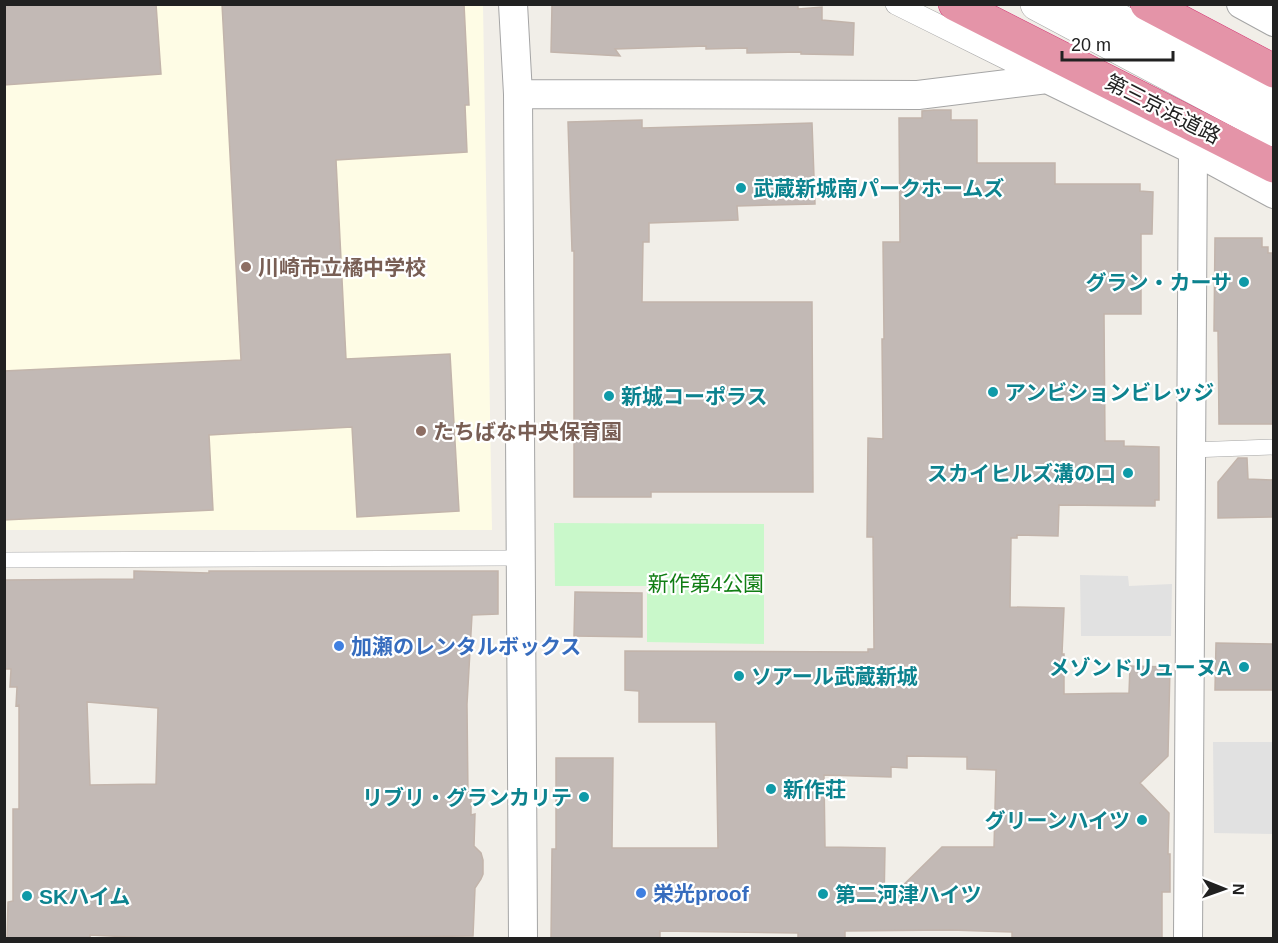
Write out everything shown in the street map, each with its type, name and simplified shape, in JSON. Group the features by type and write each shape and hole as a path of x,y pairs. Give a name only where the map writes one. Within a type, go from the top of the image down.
{"highway":[{"name":"第三京浜道路","path":"955,4 1274,166"},
{"path":"1147,4 1274,71"}],"street":[{"path":"513,4 518,93 524,939"},
{"path":"896,4 1193,150 1274,194"},
{"path":"1036,4 1274,130"},
{"path":"1089,4 1274,105"},
{"path":"1240,4 1274,22"},
{"path":"518,93 918,95 1047,79"},
{"path":"1188,939 1193,150"}],"lane":[{"path":"1191,450 1274,447"},
{"path":"4,561 522,558"}],"shaded area":[{"name":"川崎市立橘中学校","path":"5,5 483,5 492,530 5,530"},
{"path":"1080,575 1128,576 1129,586 1172,584 1171,636 1081,636"},
{"path":"1213,742 1273,742 1273,834 1214,833"}],"green space":[{"name":"新作第4公園","path":"554,523 764,524 764,644 647,642 647,586 555,586"}],"building":[{"path":"4,4 156,4 161,74 4,85"},
{"path":"222,4 464,4 469,105 465,105 467,152 336,160 346,359 450,354 459,511 357,517 352,427 209,435 213,510 4,520 4,371 241,360"},
{"path":"552,4 798,4 798,9 822,7 822,20 854,23 853,55 801,54 801,52 747,53 747,48 706,49 706,46 615,49 620,56 551,52"},
{"path":"951,110 951,120 977,120 977,163 1055,163 1055,184 1140,184 1140,191 1153,192 1152,234 1141,234 1141,314 1104,314 1105,441 1124,441 1124,446 1159,447 1159,500 1155,500 1155,506 1059,505 1058,536 1017,535 1017,538 1011,538 1010,607 1064,608 1062,654 1064,654 1064,694 1129,693 1130,666 1170,667 1168,756 1140,783 1169,813 1170,892 1162,892 1162,939 1012,939 1012,932 951,930 845,931 845,939 798,939 798,933 660,931 660,939 551,939 552,849 556,849 556,758 613,758 612,848 718,848 716,722 639,722 639,691 625,690 625,651 868,652 868,649 874,649 873,537 867,537 868,438 883,439 883,242 900,242 899,118 922,118 922,111","holes":["907,756 967,757 967,769 996,770 994,847 942,847 884,904 885,848 825,847 824,775 891,777 891,767 907,768"]},
{"path":"642,120 642,128 812,123 815,204 737,206 738,220 649,223 649,242 643,242 642,302 812,302 813,492 651,492 651,497 574,497 574,251 572,251 568,122"},
{"path":"1215,238 1262,238 1262,247 1268,247 1268,253 1274,253 1272,384 1274,384 1274,424 1219,424 1218,331 1214,331"},
{"path":"1238,458 1247,458 1248,479 1274,480 1274,517 1218,518 1218,482"},
{"path":"134,571 209,573 209,571 498,571 498,614 472,615 467,704 468,797 471,797 471,815 475,814 474,846 481,853 483,860 483,874 475,888 473,936 169,939 90,935 90,939 7,939 8,902 13,901 13,809 19,809 19,705 16,706 17,687 10,687 11,669 4,669 4,580 134,579","holes":["87,702 158,708 156,784 90,785"]},
{"path":"575,592 642,593 642,637 574,636"},
{"name":"メゾンドリューヌA","path":"1216,643 1274,644 1274,690 1215,690"}],"place":[{"name":"武蔵新城南パークホームズ","path":"741,188"},
{"name":"川崎市立橘中学校","path":"246,267"},
{"name":"グラン・カーサ","path":"1244,282"},
{"name":"アンビションビレッジ","path":"993,392"},
{"name":"新城コーポラス","path":"609,396"},
{"name":"たちばな中央保育園","path":"421,431"},
{"name":"スカイヒルズ溝の口","path":"1128,473"},
{"name":"加瀬のレンタルボックス","path":"339,646"},
{"name":"メゾンドリューヌA","path":"1244,667"},
{"name":"ソアール武蔵新城","path":"739,676"},
{"name":"新作荘","path":"771,789"},
{"name":"リブリ・グランカリテ","path":"584,797"},
{"name":"グリーンハイツ","path":"1142,820"},
{"name":"栄光proof","path":"641,893"},
{"name":"第二河津ハイツ","path":"823,894"},
{"name":"SKハイム","path":"27,896"}]}
